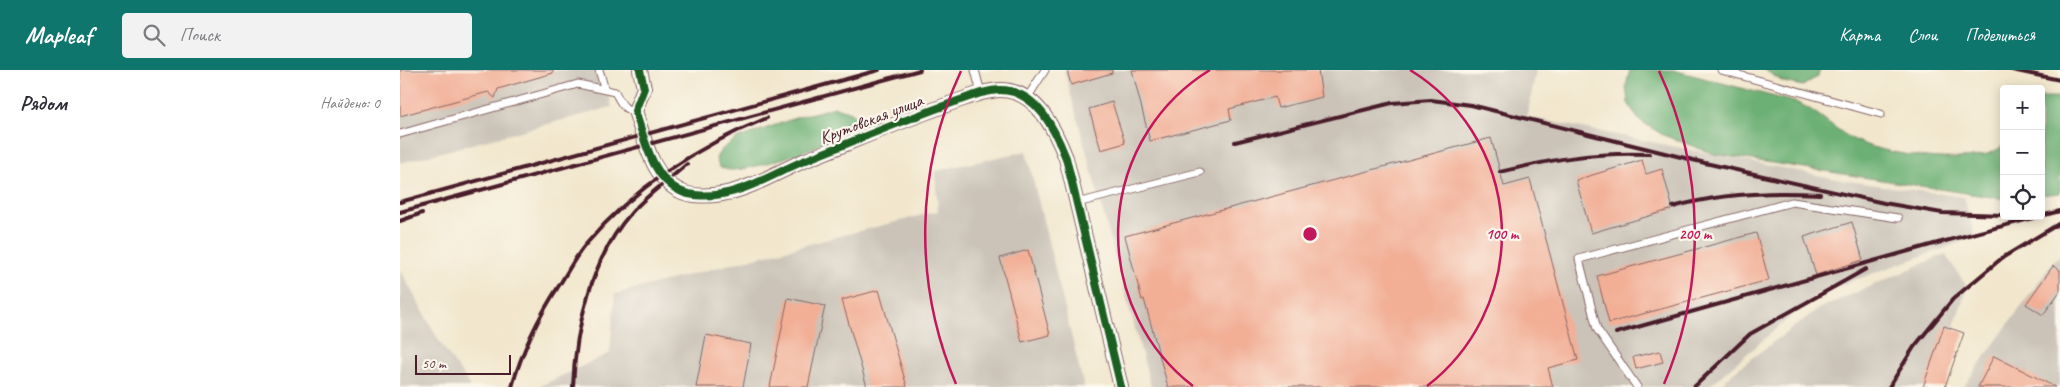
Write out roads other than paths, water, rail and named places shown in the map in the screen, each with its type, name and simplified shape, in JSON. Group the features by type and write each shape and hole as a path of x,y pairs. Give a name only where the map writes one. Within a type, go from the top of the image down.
{"street":[{"path":"635,111 644,88 640,70"},
{"name":"Крутовская улица","path":"635,111 654,164 666,182 682,192 699,195 722,194 740,188 981,93 1000,90 1027,98 1046,117 1057,135 1066,158 1121,387"}],"lane":[{"path":"599,70 605,90"},
{"path":"975,70 981,93"},
{"path":"1027,98 1045,70"},
{"path":"1721,70 1881,114"},
{"path":"400,134 578,84 615,92 624,107 630,111 635,111"},
{"path":"1077,203 1200,172"},
{"path":"1637,387 1597,328 1579,259 1792,202 1898,218"}],"railway":[{"path":"400,202 879,70"},
{"path":"400,212 920,70"},
{"path":"2012,70 2060,80"},
{"path":"1235,142 1392,103 1431,100 1471,105 1705,163 1884,203 1942,213 2000,215"},
{"path":"512,387 526,347 545,308 579,252 606,222 647,186 693,155 717,141 767,118"},
{"path":"1500,172 1574,157 1610,154 1649,154"},
{"path":"573,387 577,341 582,318 596,271 606,250 618,230 638,205 687,164"},
{"path":"1673,207 1691,202 1746,194 1820,194"},
{"path":"1616,333 1934,244 2060,211"},
{"path":"400,221 422,213"},
{"path":"1889,387 1914,347 1953,299 2002,258 2060,223"},
{"path":"1694,387 1750,334 1866,269"}]}
